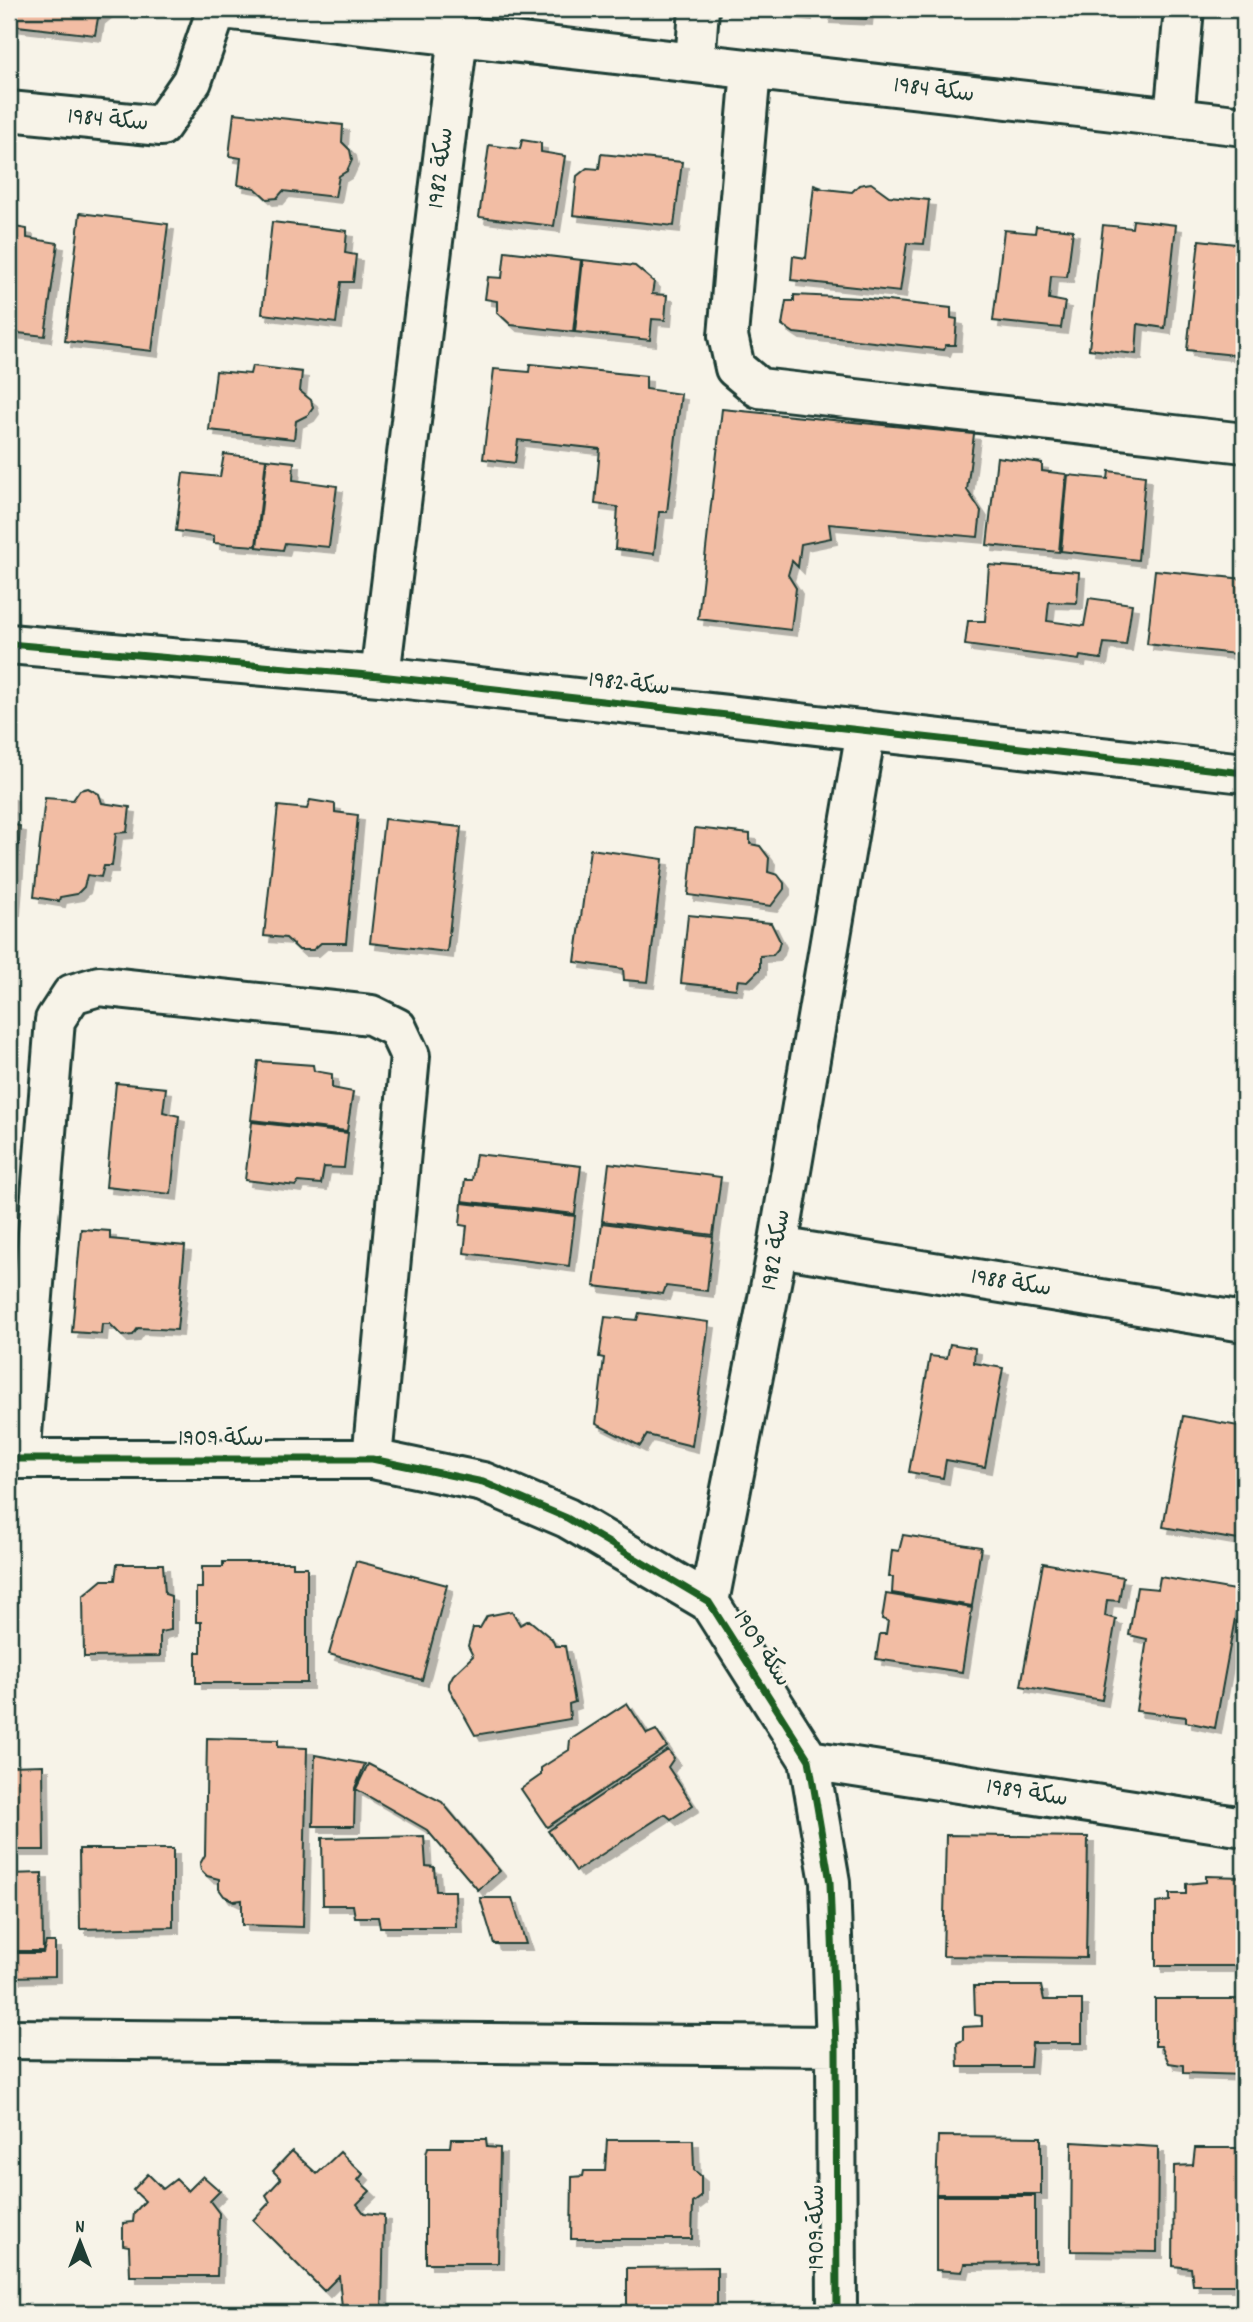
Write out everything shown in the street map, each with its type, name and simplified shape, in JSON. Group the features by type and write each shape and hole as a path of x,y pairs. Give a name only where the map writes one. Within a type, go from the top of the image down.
{"street":[{"name":"سكة 1984","path":"9,111 161,126 192,80 216,9"},
{"name":"سكة 1984","path":"223,9 1244,127"},
{"path":"695,63 699,9"},
{"path":"1174,118 1184,9"},
{"name":"سكة 1982","path":"380,676 458,36"},
{"path":"751,70 728,337 735,368 759,388 1244,443"},
{"name":"سكة 1982","path":"9,644 380,676 1244,773"},
{"name":"سكة 1982","path":"709,1602 778,1247 866,730"},
{"path":"15,1459 55,1020 72,995 99,986 371,1015 397,1028 410,1056 372,1459"},
{"name":"سكة 1988","path":"778,1247 1244,1322"},
{"name":"سكة 1909","path":"15,1459 372,1459 483,1482 567,1518 709,1602 809,1760 830,1882 836,2046 837,2313"},
{"name":"سكة 1989","path":"809,1760 1244,1828"},
{"path":"9,2039 836,2046"}],"building":[{"path":"9,9 109,9 98,18 95,35 9,25"},
{"path":"806,9 806,14 771,11"},
{"path":"825,9 867,9 866,19 824,17"},
{"path":"234,113 343,125 342,142 350,150 352,160 347,171 339,176 335,197 283,191 277,198 267,199 255,188 238,185 241,158 229,156"},
{"path":"522,140 541,143 541,152 565,156 554,226 479,217 489,145 520,149"},
{"path":"601,154 682,162 674,226 573,215 577,176 587,168 599,169"},
{"path":"871,183 889,196 929,200 924,244 907,243 900,292 791,280 793,256 806,258 814,185 820,187 816,188 852,192 859,185"},
{"path":"80,213 168,224 152,351 65,341"},
{"path":"1133,220 1176,225 1165,328 1138,324 1136,354 1089,349 1103,225 1132,228"},
{"path":"272,222 347,231 345,253 356,255 353,282 341,282 336,323 262,314"},
{"path":"9,226 27,229 27,238 58,243 45,336 9,332"},
{"path":"1036,226 1073,230 1067,277 1051,276 1049,299 1065,302 1061,328 993,321 1004,230 1035,233"},
{"path":"1199,240 1244,245 1244,356 1187,350"},
{"path":"505,251 581,260 573,332 511,325 497,312 497,301 485,299 488,277 502,278"},
{"path":"583,260 635,266 654,282 652,294 667,295 665,320 652,319 650,340 575,332"},
{"path":"794,295 860,298 951,308 951,318 957,319 955,345 946,345 944,350 794,333 782,325 786,301 794,301"},
{"path":"530,364 646,376 646,389 681,394 667,512 659,512 654,554 615,549 618,507 595,504 600,449 518,440 515,463 483,459 494,369 529,372"},
{"path":"252,366 302,372 300,391 311,400 313,408 308,415 296,421 294,439 209,430 216,371 250,374"},
{"path":"722,409 974,434 967,490 981,511 978,537 829,524 831,538 801,544 798,567 792,561 788,575 796,588 791,630 698,619"},
{"path":"224,454 266,459 256,546 214,543 214,536 176,531 183,473 220,477"},
{"path":"997,457 1042,463 1042,471 1066,474 1059,552 987,545"},
{"path":"267,459 294,462 293,480 337,486 329,547 285,543 283,550 257,547"},
{"path":"1109,471 1145,476 1138,560 1061,551 1068,475 1108,479"},
{"path":"989,565 1079,572 1077,603 1049,602 1047,621 1084,626 1089,598 1132,604 1126,645 1104,643 1101,659 1080,656 1079,660 965,645 968,621 985,621"},
{"path":"1155,570 1244,579 1244,655 1147,644"},
{"path":"88,788 99,794 102,803 130,807 127,832 116,833 112,866 104,866 101,877 87,875 84,887 77,894 60,897 59,901 34,897 45,798 73,800 80,790"},
{"path":"310,800 335,804 335,812 358,815 346,943 321,943 313,950 299,950 286,938 264,936 278,806 307,809"},
{"path":"384,819 461,827 447,952 370,943"},
{"path":"9,824 20,826 14,909 9,909"},
{"path":"695,828 750,834 750,844 760,846 769,858 768,872 778,875 784,883 784,889 771,906 688,895"},
{"path":"590,849 663,859 648,982 624,980 623,969 575,962"},
{"path":"688,915 771,923 780,941 778,949 773,955 760,956 760,969 748,981 738,980 736,989 681,983"},
{"path":"258,1061 313,1065 314,1071 332,1074 332,1088 353,1092 347,1131 251,1120"},
{"path":"116,1083 166,1088 163,1112 179,1116 171,1194 106,1187"},
{"path":"252,1122 348,1133 344,1168 324,1167 321,1184 298,1182 296,1186 245,1180"},
{"path":"476,1154 581,1166 575,1214 462,1201 465,1180 472,1180"},
{"path":"609,1163 721,1177 713,1235 602,1221"},
{"path":"462,1203 575,1216 569,1266 464,1253 467,1226 460,1225"},
{"path":"602,1223 713,1237 707,1291 666,1286 663,1294 594,1286"},
{"path":"81,1229 110,1231 110,1239 185,1246 177,1330 138,1328 133,1335 122,1336 110,1324 102,1324 101,1334 72,1332"},
{"path":"639,1313 709,1322 692,1446 647,1435 640,1446 596,1424 604,1358 599,1357 605,1317 637,1320"},
{"path":"950,1344 975,1348 974,1363 1003,1368 985,1467 946,1460 943,1478 909,1472 930,1356 947,1358"},
{"path":"1183,1416 1244,1427 1244,1541 1163,1527"},
{"path":"903,1535 981,1547 972,1606 892,1593 893,1577 889,1577 892,1550 899,1551"},
{"path":"356,1561 447,1585 422,1680 329,1654"},
{"path":"223,1562 293,1562 293,1567 307,1567 307,1683 196,1683 196,1652 201,1652 201,1622 196,1622 196,1588 202,1588 202,1567 223,1567"},
{"path":"1043,1563 1123,1577 1119,1601 1107,1600 1105,1616 1116,1619 1102,1700 1021,1686"},
{"path":"117,1564 163,1564 165,1594 171,1596 171,1630 160,1632 160,1656 84,1657 83,1596 102,1580 115,1580"},
{"path":"1160,1577 1240,1591 1215,1728 1186,1722 1186,1717 1136,1711 1147,1639 1129,1635 1137,1587 1158,1589"},
{"path":"886,1594 972,1608 962,1672 876,1659 880,1634 886,1634 888,1621 882,1619"},
{"path":"512,1611 520,1625 529,1620 552,1639 555,1646 565,1646 575,1702 569,1704 570,1719 475,1735 449,1688 449,1683 453,1675 473,1656 468,1646 473,1628 480,1628 487,1616"},
{"path":"627,1703 647,1734 656,1730 667,1747 547,1827 521,1789 541,1775 541,1768 569,1750 570,1740"},
{"path":"207,1738 278,1740 278,1747 307,1748 303,1927 242,1925 242,1900 234,1901 224,1896 219,1889 219,1879 207,1876 201,1870 200,1864 205,1855"},
{"path":"668,1750 674,1758 668,1767 693,1805 671,1819 665,1814 576,1871 548,1831"},
{"path":"315,1755 365,1764 355,1788 354,1826 313,1826"},
{"path":"368,1764 442,1802 500,1871 478,1890 427,1830 356,1789"},
{"path":"43,1765 44,1850 14,1850 14,1847 9,1847 9,1766"},
{"path":"946,1835 1088,1837 1086,1958 943,1956"},
{"path":"424,1836 426,1866 434,1867 436,1891 455,1891 456,1927 380,1927 378,1917 355,1917 353,1905 323,1905 322,1838"},
{"path":"79,1849 173,1849 173,1927 80,1929"},
{"path":"42,1873 43,1951 9,1951 9,1874"},
{"path":"1206,1876 1244,1877 1240,1966 1156,1966 1156,1903 1170,1901 1170,1894 1186,1894 1186,1884 1206,1882"},
{"path":"480,1898 512,1898 526,1944 494,1944"},
{"path":"46,1942 55,1942 55,1976 9,1977 9,1953 43,1953"},
{"path":"974,1986 1041,1986 1044,2000 1082,2000 1082,2043 1032,2043 1030,2067 958,2067 957,2043 963,2040 963,2027 982,2026 982,2016 975,2015"},
{"path":"1155,1999 1244,1999 1244,2075 1183,2073 1183,2065 1169,2063 1161,2046 1155,2046"},
{"path":"938,2136 1041,2137 1041,2194 936,2194"},
{"path":"451,2139 486,2139 487,2147 500,2148 498,2263 426,2263 426,2154 428,2147 450,2147"},
{"path":"607,2140 693,2140 694,2170 701,2176 701,2197 693,2203 692,2239 571,2239 572,2177 583,2176 584,2171 605,2171"},
{"path":"1072,2142 1158,2147 1157,2252 1071,2251"},
{"path":"1195,2148 1244,2148 1244,2285 1193,2285 1191,2268 1173,2266 1174,2166 1193,2165"},
{"path":"292,2151 317,2174 340,2152 363,2174 358,2180 370,2191 357,2204 364,2213 384,2215 382,2308 342,2308 339,2276 324,2291 253,2220 270,2202 266,2195 281,2179 273,2171"},
{"path":"148,2174 163,2189 176,2179 188,2191 203,2176 220,2191 210,2201 219,2213 217,2276 130,2276 129,2246 123,2245 123,2223 133,2222 134,2213 145,2201 133,2190"},
{"path":"936,2196 1035,2196 1035,2263 964,2264 962,2272 936,2270"},
{"path":"717,2267 717,2313 627,2313 627,2268"}],"cycle path":[{"path":"9,644 380,676 1244,773"},
{"path":"9,1459 372,1459 483,1482 567,1518 709,1602 809,1760 830,1882 836,2046 837,2313"}]}
